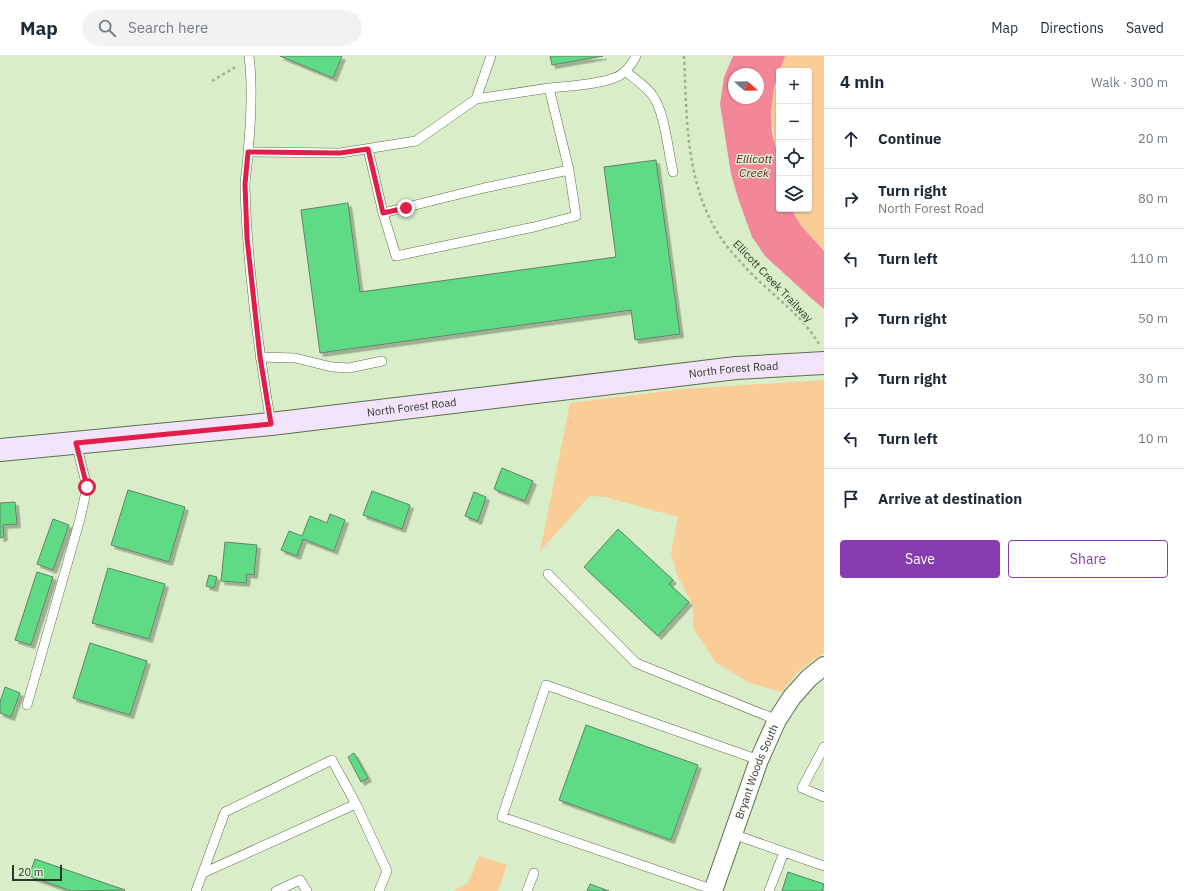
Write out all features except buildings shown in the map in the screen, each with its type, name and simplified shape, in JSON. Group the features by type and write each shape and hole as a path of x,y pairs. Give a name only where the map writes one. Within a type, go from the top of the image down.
{"street":[{"name":"North Forest Road","path":"0,450 271,424 736,368 822,355"},
{"name":"Bryant Woods South","path":"714,890 759,760 777,720 783,708 792,697 809,678 824,666"}],"lane":[{"path":"476,99 491,56"},
{"path":"248,152 340,153 416,141 476,99 585,84 615,78 625,72 633,63 636,56"},
{"path":"249,57 248,152 245,184 247,238 260,357 271,424"},
{"path":"625,72 645,87 654,97 661,114 673,172"},
{"path":"368,149 383,213 396,256 534,227 576,216 569,170 549,88"},
{"path":"383,213 484,188 569,170"},
{"path":"260,357 295,358 332,367 344,368 382,361"},
{"path":"28,705 80,519 87,487 76,443"},
{"path":"548,574 636,663 777,720"},
{"path":"714,890 502,817 546,685 759,760"},
{"path":"824,748 802,788 824,796"},
{"path":"196,891 225,812 332,760 356,804 387,871 379,891"},
{"path":"203,873 356,804"},
{"path":"733,834 824,866"},
{"path":"770,891 784,852"},
{"path":"527,891 534,873"},
{"path":"276,891 300,880 307,891"}],"path":[{"name":"Ellicott Creek Trailway","path":"684,56 688,135 695,180 706,212 719,235 732,252 759,281 800,319 814,336 822,355"},
{"path":"212,81 249,57"}],"shaded area":[{"path":"785,56 824,56 824,251 802,227 793,212 812,212 812,68 781,68"},
{"path":"776,84 776,146 772,116 773,95"},
{"path":"824,380 824,653 798,672 782,692 750,683 716,663 693,628 693,606 677,575 671,553 678,517 605,497 590,496 540,551 570,403 683,389"},
{"path":"479,856 507,865 498,891 453,891 467,884"}],"water":[{"name":"Ellicott Creek","path":"733,56 785,56 781,68 776,68 776,81 771,113 772,133 776,148 776,212 793,212 802,227 824,251 824,309 765,256 752,237 731,174 720,104 724,77"}],"route":[{"path":"87,487 76,443 271,424 260,357 247,238 245,184 248,152 340,153 368,149 383,213 406,208"}]}
